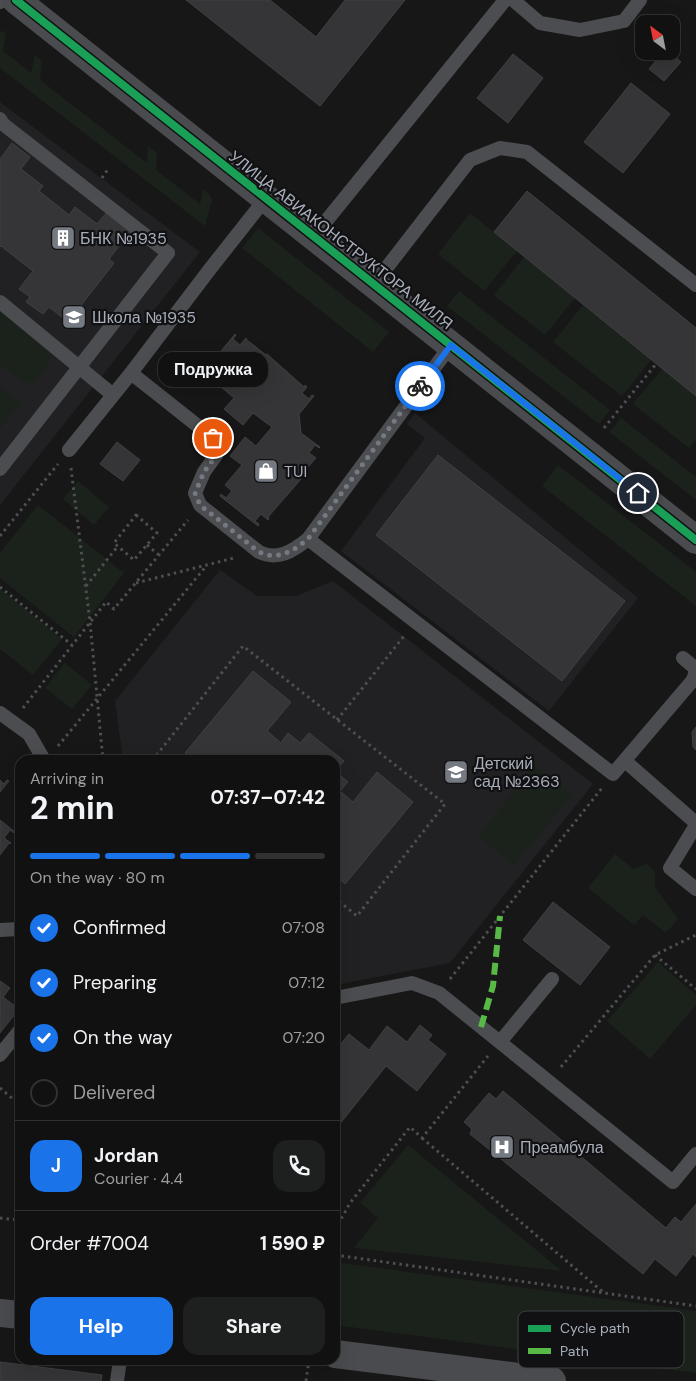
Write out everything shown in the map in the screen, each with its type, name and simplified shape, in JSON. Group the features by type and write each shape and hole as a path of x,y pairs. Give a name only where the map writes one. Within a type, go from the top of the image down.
{"street":[{"name":"УЛИЦА АВИАКОНСТРУКТОРА МИЛЯ","path":"16,0 696,540"},
{"path":"0,1313 15,1315"},
{"path":"340,1355 552,1381"}],"lane":[{"path":"314,236 505,0"},
{"path":"513,0 540,23 580,30 624,21 640,0"},
{"path":"0,469 168,253 1,123"},
{"path":"374,284 470,160 500,148 527,152 696,285"},
{"path":"69,450 266,198"},
{"path":"0,302 113,396"},
{"path":"131,373 213,438 218,446 217,454 204,472 195,493 200,505 259,552 266,555 278,555 293,551 308,539 451,345"},
{"path":"308,539 613,774 692,680 696,670 683,658"},
{"path":"0,713 29,734 41,755"},
{"path":"624,762 696,824 670,868 696,889"},
{"path":"0,930 15,929"},
{"path":"496,1046 552,979"},
{"path":"340,997 412,983 439,993 496,1046 549,1082 673,1182 696,1154"},
{"path":"0,1055 15,1036"},
{"path":"117,1381 119,1365"}],"path":[{"path":"604,428 656,364"},
{"path":"0,536 69,450"},
{"path":"69,450 90,622 103,755"},
{"path":"12,722 106,602 114,609 200,505"},
{"path":"136,515 157,533 134,560 118,546 114,543 136,515"},
{"path":"147,545 159,555"},
{"path":"86,586 118,546"},
{"path":"136,584 259,552"},
{"path":"57,746 207,565"},
{"path":"0,586 72,645"},
{"path":"337,720 415,621"},
{"path":"157,755 243,646 445,804 357,916 340,902"},
{"path":"439,993 613,774"},
{"path":"549,1082 655,955 696,935"},
{"path":"655,955 696,989"},
{"path":"422,1138 496,1046"},
{"path":"0,1088 15,1101"},
{"path":"340,1221 350,1202 410,1127 604,1293"},
{"path":"0,1218 15,1220"},
{"path":"340,1256 696,1306"},
{"path":"306,1381 308,1365"}],"shaded area":[{"path":"6,31 3,51 31,73 35,55 42,62 40,80 147,163 148,146 157,153 156,170 200,204 203,189 209,194 212,200 205,226 0,68 0,32"},
{"name":"Школа №1935","path":"0,102 200,252 0,505"},
{"path":"470,213 517,251 484,291 438,254"},
{"path":"258,228 389,332 373,352 242,248"},
{"path":"524,257 575,298 545,335 494,295"},
{"path":"459,291 610,410 599,424 447,306"},
{"path":"583,305 651,360 622,396 553,342"},
{"path":"0,309 49,349 51,354 49,363 32,383 23,382 0,364"},
{"path":"662,369 696,396 696,439 689,448 633,404"},
{"path":"0,387 21,403 0,429"},
{"path":"415,413 638,598 549,711 341,551 425,438 407,424"},
{"path":"621,418 696,477 696,500 609,432"},
{"path":"558,465 696,572 696,606 542,486"},
{"path":"78,481 109,507 94,525 63,499"},
{"path":"38,505 124,573 74,637 0,578 0,553"},
{"name":"Детский сад №2363","path":"220,570 257,596 296,596 333,581 593,784 450,963 340,984 340,755 122,755 115,701"},
{"path":"0,589 62,639 33,675 0,649"},
{"path":"65,663 92,685 72,709 45,688"},
{"path":"535,765 572,795 514,865 478,836"},
{"path":"615,854 633,869 647,864 655,872 655,887 678,919 666,933 643,915 634,925 588,888"},
{"path":"658,962 696,995 696,1005 650,1059 607,1021"},
{"path":"408,1145 562,1271 354,1248 378,1218 360,1203"},
{"path":"340,1263 696,1311 696,1373 658,1368 684,1368 684,1311 518,1311 518,1349 340,1326"}],"building":[{"path":"186,0 270,0 316,37 345,0 405,0 320,106"},
{"path":"513,54 543,78 508,123 477,98"},
{"path":"656,60 679,60 681,62 664,81 649,69"},
{"path":"631,83 670,114 623,173 584,142"},
{"name":"БНК №1935","path":"12,143 30,157 21,169 43,186 39,191 69,215 75,207 97,224 108,211 132,230 109,259 114,263 68,322 49,307 43,314 26,302 30,297 19,289 33,271 0,247 0,159"},
{"path":"527,191 696,328 696,396 494,232"},
{"path":"235,334 233,339 240,345 246,338 304,387 305,385 307,387 302,393 309,399 312,395 314,396 299,414 301,433 320,447 315,445 309,453 316,458 299,477 301,479 268,517 268,520 261,514 255,521 259,524 258,526 220,496 221,494 226,498 232,491 225,485 242,465 230,456 245,437 256,446 272,427 253,413 243,425 224,409 234,398 213,380 218,374 210,368 207,373 205,371"},
{"path":"117,442 140,460 123,481 100,464"},
{"path":"438,455 625,601 562,681 376,535"},
{"path":"253,671 291,702 267,731 281,743 288,733 300,743 309,733 336,755 188,755 185,753"},
{"path":"696,727 696,750 693,747 692,732"},
{"path":"377,772 413,802 345,884 340,880 340,791 353,802"},
{"path":"340,775 348,782 340,791"},
{"path":"0,780 4,784 7,780 9,781 0,792"},
{"path":"0,820 15,832 10,830 4,838 11,843 0,855"},
{"path":"553,902 610,947 580,985 523,940"},
{"path":"0,981 10,988 3,997 15,1006 15,1014 0,1033"},
{"path":"420,1025 432,1035 428,1040 446,1054 417,1091 386,1066 340,1124 340,1045 349,1034 369,1050 387,1026 407,1042"},
{"path":"503,1091 666,1228 675,1217 681,1222 696,1204 696,1257 693,1254 676,1276 655,1259 643,1274 470,1134 472,1129 464,1122 489,1093 496,1099"},
{"path":"0,1362 102,1375 101,1381 0,1381"}],"marked path":[{"path":"481,1027 493,986 500,916"}],"cycle path":[{"path":"16,0 696,540"}],"way so far":[{"path":"213,438 218,446 217,454 204,472 195,493 200,505 259,552 266,555 278,555 293,551 308,539 420,386"}],"place":[{"name":"БНК №1935","path":"63,238"},
{"name":"Школа №1935","path":"74,317"},
{"name":"Подружка","path":"213,438"},
{"name":"TUI","path":"266,471"},
{"name":"Детский сад №2363","path":"456,772"},
{"name":"Преамбула","path":"502,1147"}],"route":[{"path":"420,386 451,345 638,493"}]}
